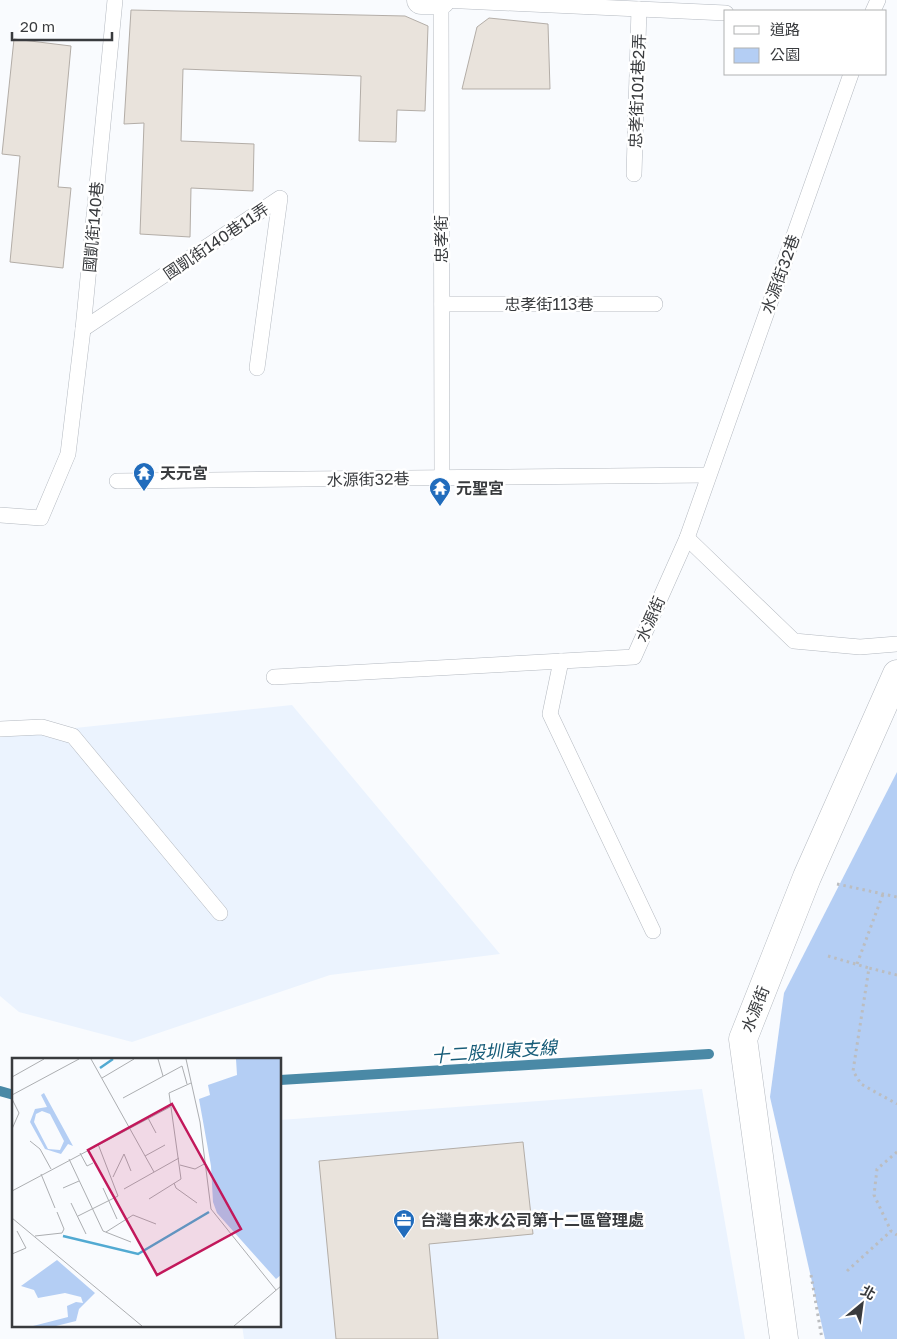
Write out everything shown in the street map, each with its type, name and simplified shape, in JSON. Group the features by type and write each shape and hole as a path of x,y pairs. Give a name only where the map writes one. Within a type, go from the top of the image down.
{"street":[{"path":"421,0 441,0"},
{"name":"水源街","path":"784,1339 743,1039 807,877 897,674"}],"lane":[{"name":"國凱街140巷","path":"0,515 41,518 68,454 83,329 114,0"},
{"path":"441,0 724,13"},
{"name":"忠孝街","path":"441,0 442,478"},
{"name":"忠孝街101巷2弄","path":"634,174 639,9"},
{"name":"水源街32巷","path":"686,538 851,75"},
{"name":"國凱街140巷11弄","path":"83,329 280,198 257,368"},
{"name":"忠孝街113巷","path":"442,304 655,304"},
{"name":"水源街32巷","path":"117,481 708,475"},
{"path":"686,538 794,641 860,647 897,644"},
{"name":"水源街","path":"274,677 634,657 686,538"},
{"path":"561,661 550,714 653,931"},
{"path":"0,729 42,727 73,736 220,913"}],"path":[{"path":"807,877 897,897"},
{"path":"857,964 883,894"},
{"path":"828,956 897,976"},
{"path":"869,968 853,1071 861,1084 897,1104"},
{"path":"897,1152 877,1168 874,1195 891,1231 897,1234"},
{"path":"847,1271 891,1231"},
{"path":"811,1275 822,1339"}],"shaded area":[{"path":"292,705 500,954 330,975 132,1042 19,1012 0,996 0,736"},
{"path":"702,1089 745,1339 244,1339 242,1326 281,1326 281,1120"}],"green space":[{"path":"897,772 897,1339 825,1339 770,1097 784,993"}],"building":[{"path":"131,10 405,16 428,26 425,111 397,110 396,142 359,141 361,76 183,69 181,141 254,144 253,191 191,188 190,237 140,234 144,123 124,124"},
{"path":"489,18 548,24 550,89 462,89 477,27"},
{"path":"14,39 71,46 58,187 71,188 63,268 10,262 20,156 2,154"},
{"name":"台灣自來水公司第十二區管理處","path":"523,1142 533,1234 429,1244 438,1339 336,1339 319,1161"}],"waterway":[{"name":"十二股圳東支線","path":"281,1080 709,1054"},
{"name":"十二股圳東支線","path":"0,1091 12,1094"}],"place":[{"name":"天元宮","path":"144,492"},
{"name":"元聖宮","path":"440,507"},
{"name":"台灣自來水公司第十二區管理處","path":"404,1239"}]}
